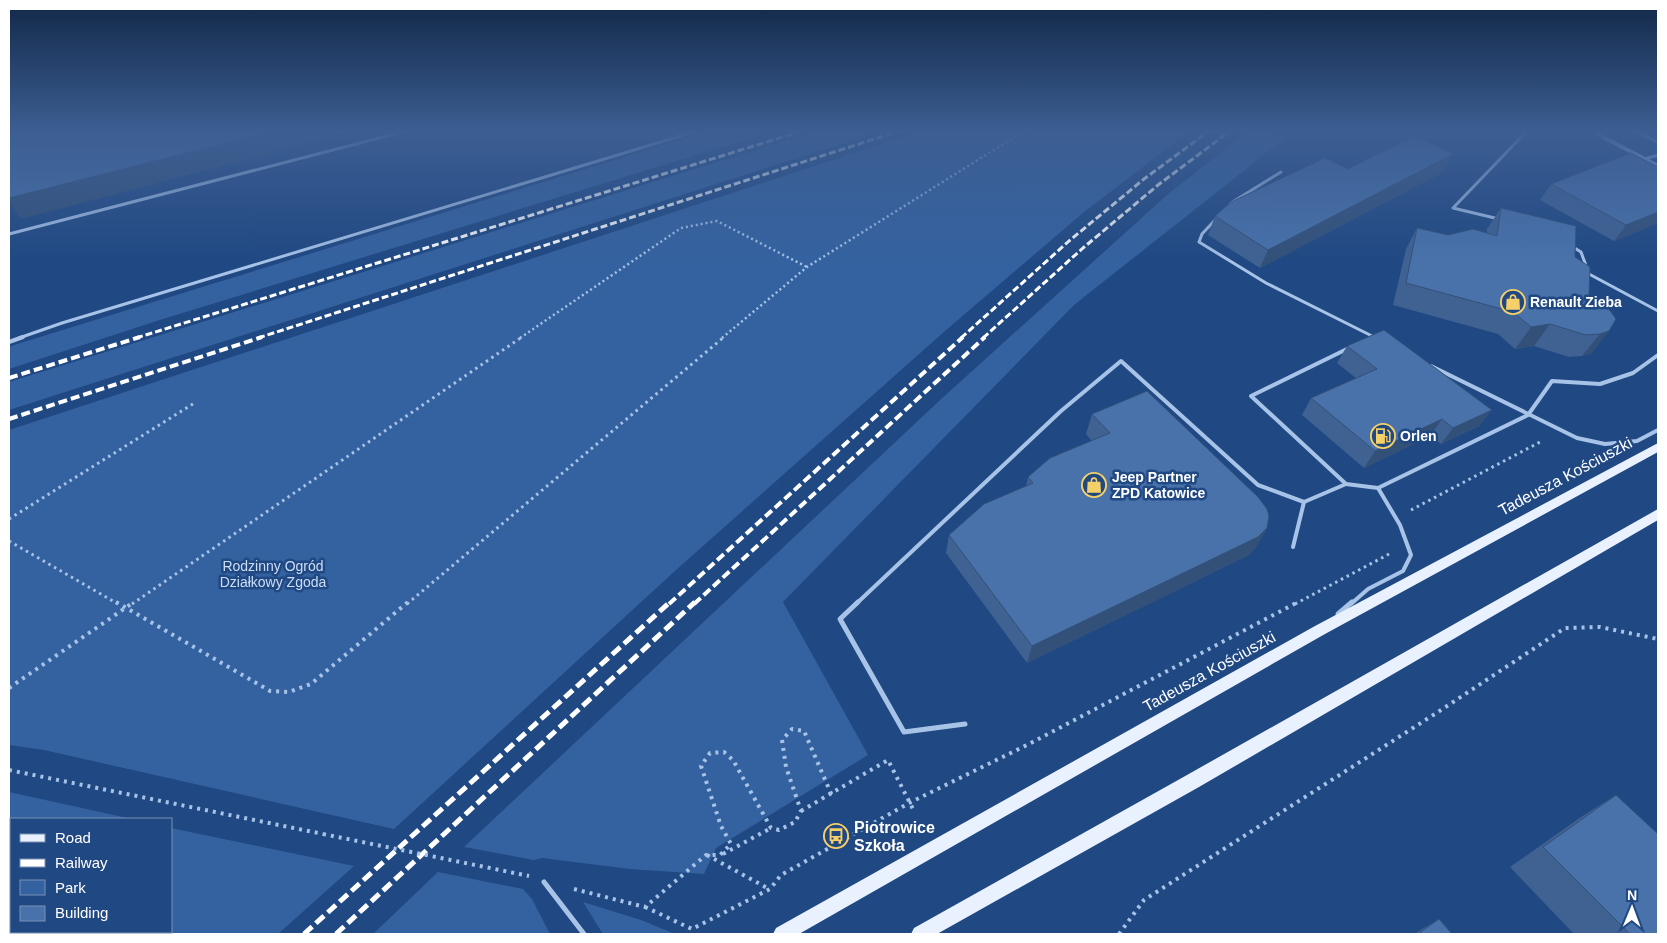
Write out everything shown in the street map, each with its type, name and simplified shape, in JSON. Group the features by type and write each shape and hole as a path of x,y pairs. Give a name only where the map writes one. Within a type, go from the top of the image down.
{"main road":[{"name":"Tadeusza Kościuszki","path":"782,934 1320,630 1658,447"},
{"path":"920,934 1193,781 1658,514"}],"lane":[{"path":"9,234 236,175"},
{"path":"9,342 62,323 551,175"},
{"path":"1224,209 1243,194 1276,175"},
{"path":"1485,175 1453,208 1506,220"},
{"path":"1219,215 1202,234 1199,242 1266,283 1382,341"},
{"path":"1565,243 1582,252 1589,274 1658,311"},
{"path":"1364,341 1373,337"},
{"path":"1346,484 1252,396 1356,345"},
{"path":"965,724 904,732 840,619 1061,411 1121,361 1258,485 1304,502 1346,484 1378,488 1528,415 1552,381 1600,384 1633,373 1658,355"},
{"path":"1424,363 1577,438 1605,444 1637,442 1658,430"},
{"path":"1320,630 1368,589 1402,571 1411,555 1395,517 1378,488"},
{"path":"1293,547 1304,502"},
{"path":"544,882 584,934"}],"path":[{"path":"9,541 270,691 289,692 311,684 807,267 954,175"},
{"path":"9,688 681,228 717,221 807,267"},
{"path":"9,519 196,402"},
{"path":"1395,517 1562,431"},
{"path":"544,882 645,907 692,929 770,889 781,875 911,802 1029,744 1338,579 1390,554 1392,548"},
{"path":"1119,934 1144,900 1438,712 1565,628 1582,625 1603,627 1658,639"},
{"path":"801,811 790,781 782,750 782,740 792,729 804,731 833,798"},
{"path":"720,855 730,844 721,826 702,766 710,753 724,752 734,760 770,828"},
{"path":"645,907 706,855 720,855 770,828 780,830 795,822 801,811 830,792 888,760 913,809"},
{"path":"9,770 529,876"},
{"path":"706,855 770,889"}],"green space":[{"path":"566,175 631,175 163,319 9,369 9,347"},
{"path":"675,175 744,175 9,410 9,382"},
{"name":"Rodzinny Ogród Działkowy Zgoda","path":"787,175 1132,175 1084,212 945,331 676,570 394,829 44,750 9,745 9,430"},
{"path":"1192,175 1238,175 1074,305 783,602 868,755 716,848 704,874 630,869 542,858 534,860 464,847 939,401 1167,195"},
{"path":"9,792 127,818 10,818 10,933 172,933 172,828 354,866 278,934 9,934"},
{"path":"438,872 523,889 532,899 550,934 373,934"},
{"path":"583,902 641,920 675,934 603,934"}],"building":[{"path":"9,175 100,175 9,198"},
{"path":"1289,175 1413,175 1268,250 1215,216 1231,202"},
{"path":"1574,175 1658,175 1658,212 1626,225 1551,184"},
{"path":"1501,208 1576,226 1575,257 1590,267 1589,295 1606,305 1616,319 1609,331 1586,335 1550,324 1531,327 1513,312 1406,283 1417,228 1448,235 1473,229 1497,236"},
{"path":"1384,330 1492,410 1453,428 1442,419 1375,451 1311,398 1377,369 1347,346"},
{"path":"1147,391 1258,497 1267,509 1269,516 1267,528 1258,537 1032,646 949,535 984,504 1033,483 1028,477 1050,458 1110,433 1092,414"},
{"path":"1616,795 1658,834 1658,934 1630,934 1543,847"},
{"path":"1439,919 1452,934 1418,934"}],"railway":[{"path":"136,338 660,175"},
{"path":"258,338 763,175"},
{"path":"961,338 1069,241 1149,175"},
{"path":"983,338 1083,248 1171,175"},
{"path":"9,378 140,337"},
{"path":"9,419 262,337"},
{"path":"669,604 963,337"},
{"path":"694,604 985,337"},
{"path":"304,934 670,602"},
{"path":"336,934 695,602"}],"place":[{"name":"Renault Zieba","path":"1513,302"},
{"name":"Orlen","path":"1383,436"},
{"name":"Jeep Partner ZPD Katowice","path":"1094,485"},
{"name":"Piotrowice Szkoła","path":"836,836"}]}
